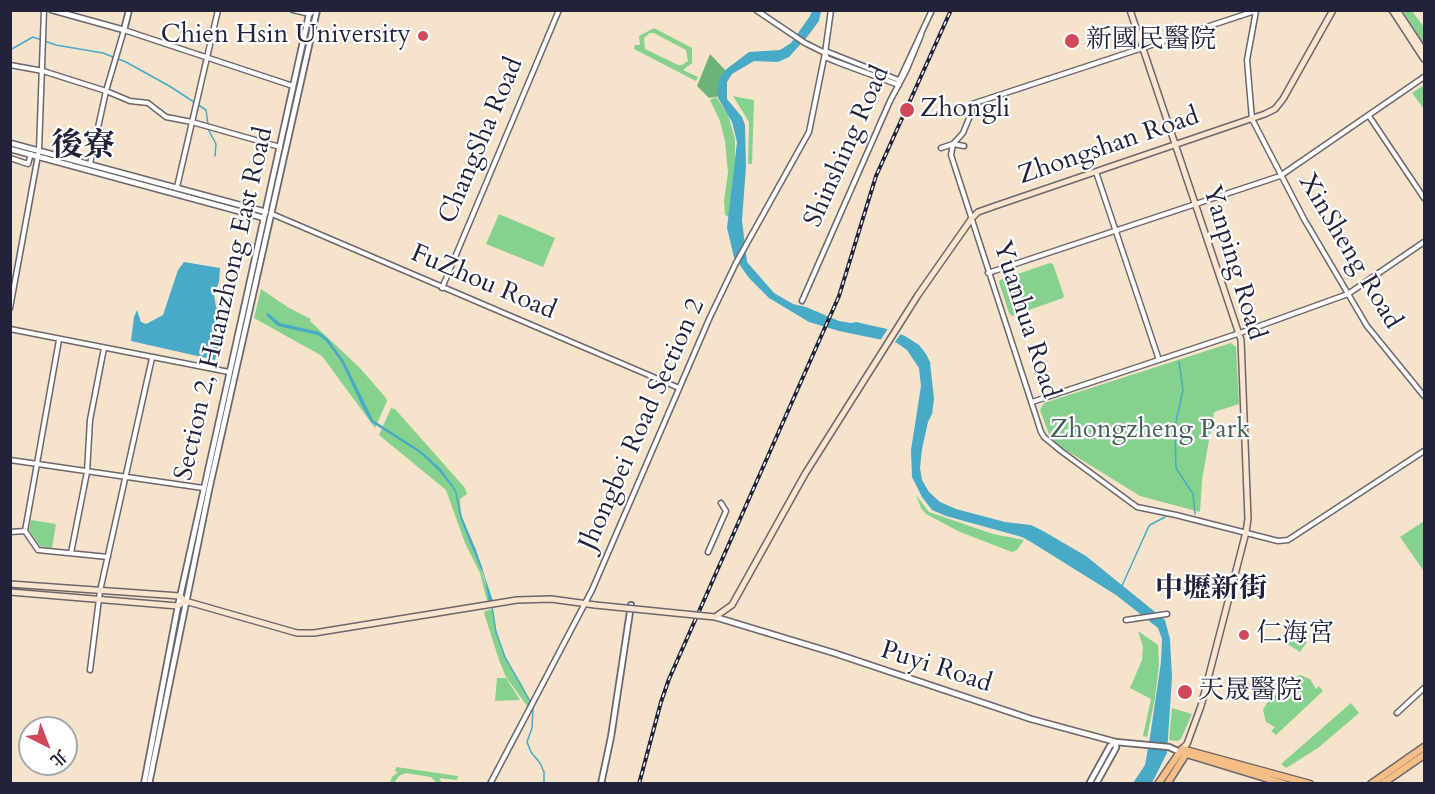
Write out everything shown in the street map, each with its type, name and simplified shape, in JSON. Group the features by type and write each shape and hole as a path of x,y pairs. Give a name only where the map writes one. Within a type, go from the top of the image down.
{"main road":[{"name":"Yanping Road","path":"1130,10 1240,333 1248,508 1246,532 1201,706 1167,783"},
{"name":"Zhongshan Road","path":"715,617 732,605 805,474 898,326 978,212 1270,112 1283,99 1333,10"},
{"path":"1392,10 1425,59"},
{"path":"1397,10 1425,51"},
{"path":"10,584 180,596 185,601 297,633 314,633 534,599 715,617"},
{"path":"10,592 178,606 185,601"},
{"path":"1371,783 1425,747"},
{"name":"Yanping Road","path":"1158,783 1183,750"},
{"path":"1183,750 1310,783"},
{"path":"1183,750 1285,783"},
{"path":"1382,783 1425,755"}],"street":[{"path":"10,308 38,153 44,10"},
{"path":"52,10 207,56 293,86"},
{"path":"90,164 106,91 129,10"},
{"path":"177,187 218,10"},
{"path":"293,10 313,11"},
{"name":"ChangSha Road","path":"442,288 559,10"},
{"path":"756,10 794,36 825,53 827,57 900,82"},
{"path":"825,53 831,10"},
{"name":"Shinshing Road","path":"802,301 885,110 932,10"},
{"name":"Section 2, Huanzhong East Road","path":"144,783 203,488 253,276 264,219 269,213 293,86 313,11"},
{"name":"Section 2, Huanzhong East Road","path":"149,783 185,601 313,11"},
{"path":"953,144 963,133 972,111 972,104 1256,11 1247,60 1252,119"},
{"name":"Jhongbei Road Section 2","path":"490,783 592,590 736,263 809,132 825,53"},
{"path":"10,64 43,71 130,101 148,103 166,117 280,147"},
{"path":"988,273 1280,176 1425,77"},
{"path":"1369,116 1425,198"},
{"name":"XinSheng Road","path":"1252,119 1280,176 1348,294 1376,338 1425,396"},
{"path":"10,143 264,219"},
{"path":"941,148 953,144 964,146"},
{"name":"Yuanhua Road","path":"953,144 951,154 988,273 1044,437 1137,507 1278,541 1288,540 1425,451"},
{"path":"10,149 32,151"},
{"path":"10,158 28,164 32,151"},
{"path":"38,153 90,164 269,213"},
{"path":"1096,172 1159,360"},
{"name":"FuZhou Road","path":"269,213 679,388"},
{"path":"1032,402 1240,333 1348,294 1425,242"},
{"path":"10,329 229,372"},
{"path":"60,339 25,531 38,550 108,557"},
{"path":"71,553 87,472 90,420 105,348"},
{"path":"90,670 100,591 152,358"},
{"path":"10,460 203,488"},
{"path":"708,552 726,512 722,503"},
{"path":"10,532 25,531"},
{"path":"601,783 631,605"},
{"path":"1126,620 1167,614"},
{"name":"Puyi Road","path":"715,617 834,653 1031,719 1116,742 1148,744 1183,750"},
{"path":"1397,713 1425,688"},
{"path":"1089,783 1110,746 1116,742"},
{"path":"1096,783 1116,748 1116,742"},
{"path":"1277,782 1284,775"}],"green space":[{"path":"1403,11 1412,11 1424,27 1424,44"},
{"path":"654,28 692,48 692,63 683,70 698,77 696,81 634,49 635,45 640,45 639,36","holes":["654,33 686,50 688,61 678,65 645,49 644,38"]},
{"path":"710,54 727,72 721,96 709,98 697,86"},
{"path":"1424,85 1424,109 1412,93"},
{"path":"733,96 754,100 752,164 748,164 749,122"},
{"path":"716,97 728,115 735,139 729,217 725,215 724,200 728,173 725,141 720,121 710,100"},
{"path":"499,214 555,238 543,267 486,244"},
{"path":"1050,263 1053,264 1063,298 1012,316 1009,313 1000,280"},
{"path":"261,289 289,308 311,319 310,321 360,368 386,398 387,401 375,428 322,356 254,318"},
{"name":"Zhongzheng Park","path":"1231,343 1236,347 1239,404 1214,412 1202,480 1200,512 1140,496 1064,449 1049,434 1040,410 1044,403"},
{"path":"391,408 395,409 465,488 467,494 460,499 461,514 459,516 475,551 491,600 487,601 480,573 465,543 446,490 379,435"},
{"path":"916,495 929,512 993,534 1024,540 1017,550 1012,552 960,532 926,514"},
{"path":"31,520 56,524 52,548 40,546 29,530"},
{"path":"1424,521 1424,569 1423,570 1400,537"},
{"path":"493,609 496,632 505,657 532,706 530,710 506,677 499,660 484,613"},
{"path":"1138,631 1158,645 1159,665 1147,737 1143,736 1151,699 1130,688 1142,660 1143,647"},
{"path":"1290,632 1307,642 1300,652 1284,642"},
{"path":"1300,675 1310,679 1316,689 1319,686 1323,691 1276,735 1271,731 1275,727 1266,722 1263,710 1267,703 1291,680"},
{"path":"497,678 506,678 520,700 495,701"},
{"path":"1351,703 1359,713 1318,748 1286,768 1281,764"},
{"path":"1172,708 1192,714 1181,739 1177,741 1169,740"},
{"path":"396,767 458,776 457,780 439,778 442,783 437,783 431,777 406,773 399,776 394,783 390,783 392,777 398,772 395,771"}],"water":[{"path":"812,11 821,11 819,21 789,57 778,62 754,61 732,74 727,82 727,99 742,117 745,125 746,166 742,220 747,262 774,293 793,304 839,321 856,322 887,329 919,345 930,362 934,399 922,449 920,468 922,480 929,492 940,502 956,509 1005,522 1031,525 1043,531 1086,556 1165,620 1170,639 1172,677 1167,753 1152,783 1133,783 1145,765 1150,737 1161,662 1162,639 1158,628 1116,595 1022,537 932,510 922,497 912,477 911,450 921,386 919,368 907,350 897,343 809,322 769,298 749,278 734,257 727,228 737,142 732,122 718,98 718,83 724,71 749,52 780,50 791,43"},
{"path":"184,262 220,268 219,282 214,295 216,307 225,322 215,360 131,341 137,310 141,322 146,324 163,315 178,270"},
{"path":"268,313 280,323 319,332 328,339 344,361 373,420 421,451 441,469 456,490 462,517 476,550 493,601 489,602 485,579 460,518 455,491 420,453 371,422 342,363 326,341 318,335 278,326 266,315"}],"pier":[{"path":"889,327 902,332 893,345 880,341"}],"waterway":[{"path":"10,50 33,37 56,45 103,53 126,62 206,110 209,131 216,144 215,156"},
{"path":"1179,362 1183,390 1175,426 1176,468 1193,494 1195,514"},
{"path":"1121,588 1148,528 1165,517"},
{"path":"475,551 482,569"},
{"path":"492,606 496,632 505,657 531,703"},
{"path":"533,708 532,728 527,742 544,772 544,784"}],"railway":[{"path":"639,784 669,679 839,296 876,176 951,10"}],"place":[{"name":"Chien Hsin University","path":"423,36"},
{"name":"新國民醫院","path":"1072,41"},
{"name":"Zhongli","path":"907,110"},
{"name":"仁海宮","path":"1244,635"},
{"name":"天晟醫院","path":"1185,692"}],"district":[{"name":"後寮","path":"83,148"},
{"name":"中壢新街","path":"1211,591"}]}
